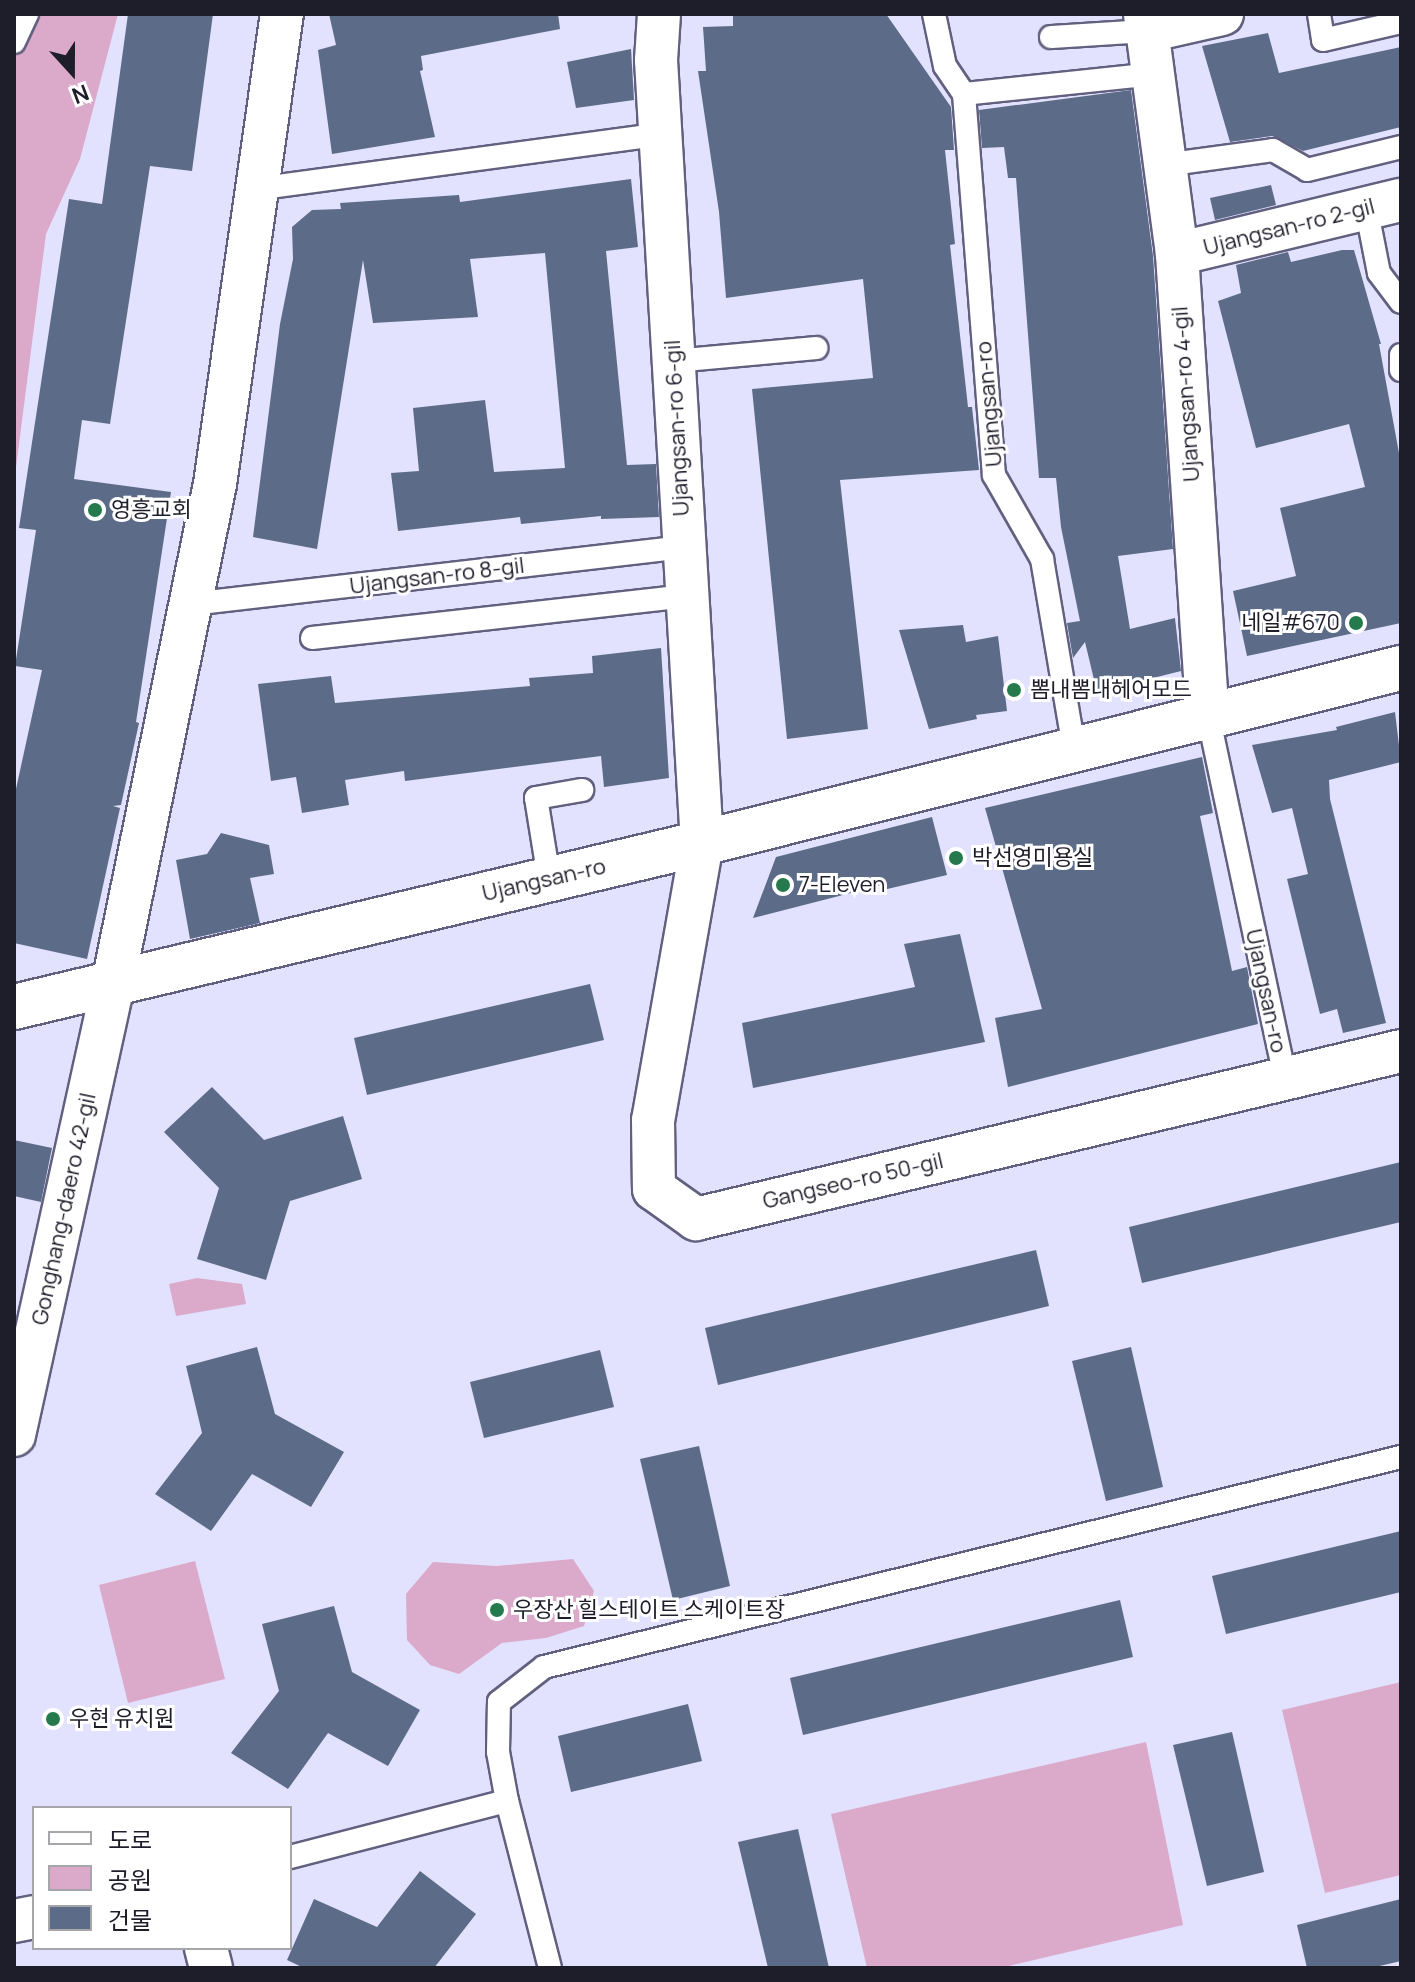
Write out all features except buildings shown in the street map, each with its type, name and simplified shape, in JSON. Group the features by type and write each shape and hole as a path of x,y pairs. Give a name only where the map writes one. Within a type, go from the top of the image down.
{"street":[{"path":"113,983 215,484 282,14"},
{"name":"Ujangsan-ro 6-gil","path":"659,14 656,60 702,843"},
{"path":"1146,23 1222,14"},
{"name":"Ujangsan-ro 4-gil","path":"1146,23 1177,254 1208,715"},
{"name":"Ujangsan-ro 2-gil","path":"1177,254 1384,204"},
{"name":"Ujangsan-ro","path":"14,1007 702,843 1401,668"},
{"name":"Gangseo-ro 50-gil","path":"702,843 653,1120 654,1189 696,1219 1401,1051"},
{"name":"Gonghang-daero 42-gil","path":"14,1435 113,983"}],"lane":[{"path":"14,42 27,14"},
{"path":"934,14 945,66 964,94 1153,74"},
{"path":"1319,14 1323,40 1401,22"},
{"path":"1051,37 1146,23"},
{"name":"Ujangsan-ro","path":"964,94 994,475 1042,559 1074,749"},
{"path":"256,189 661,134"},
{"path":"1164,165 1273,150 1307,170 1401,147"},
{"path":"1384,204 1379,273 1401,302"},
{"path":"674,361 816,348"},
{"path":"1401,355 1401,370"},
{"name":"Ujangsan-ro 8-gil","path":"191,604 684,547"},
{"path":"312,638 687,596"},
{"name":"Ujangsan-ro","path":"1208,715 1285,1078"},
{"path":"549,878 536,798 582,790"},
{"path":"550,1968 507,1801 498,1752 499,1702 544,1667 1401,1457"},
{"path":"292,1856 507,1801"}],"green space":[{"path":"14,14 118,14 80,159 46,234 14,483"},
{"path":"197,1278 242,1284 246,1304 176,1316 169,1284"},
{"name":"우장산 힐스테이트 스케이트장","path":"573,1559 594,1591 584,1626 546,1638 502,1643 459,1674 430,1665 407,1640 406,1594 433,1562 496,1566"},
{"path":"195,1561 225,1679 128,1703 99,1585"},
{"path":"1401,1682 1401,1875 1325,1893 1282,1710"},
{"path":"1146,1742 1183,1925 1000,1968 867,1968 831,1814"}],"place":[{"name":"영흥교회","path":"95,510"},
{"name":"네일#670","path":"1356,623"},
{"name":"뽐내뽐내헤어모드","path":"1014,690"},
{"name":"박선영미용실","path":"956,858"},
{"name":"7-Eleven","path":"783,885"},
{"name":"우장산 힐스테이트 스케이트장","path":"497,1610"},
{"name":"우현 유치원","path":"53,1719"}]}
